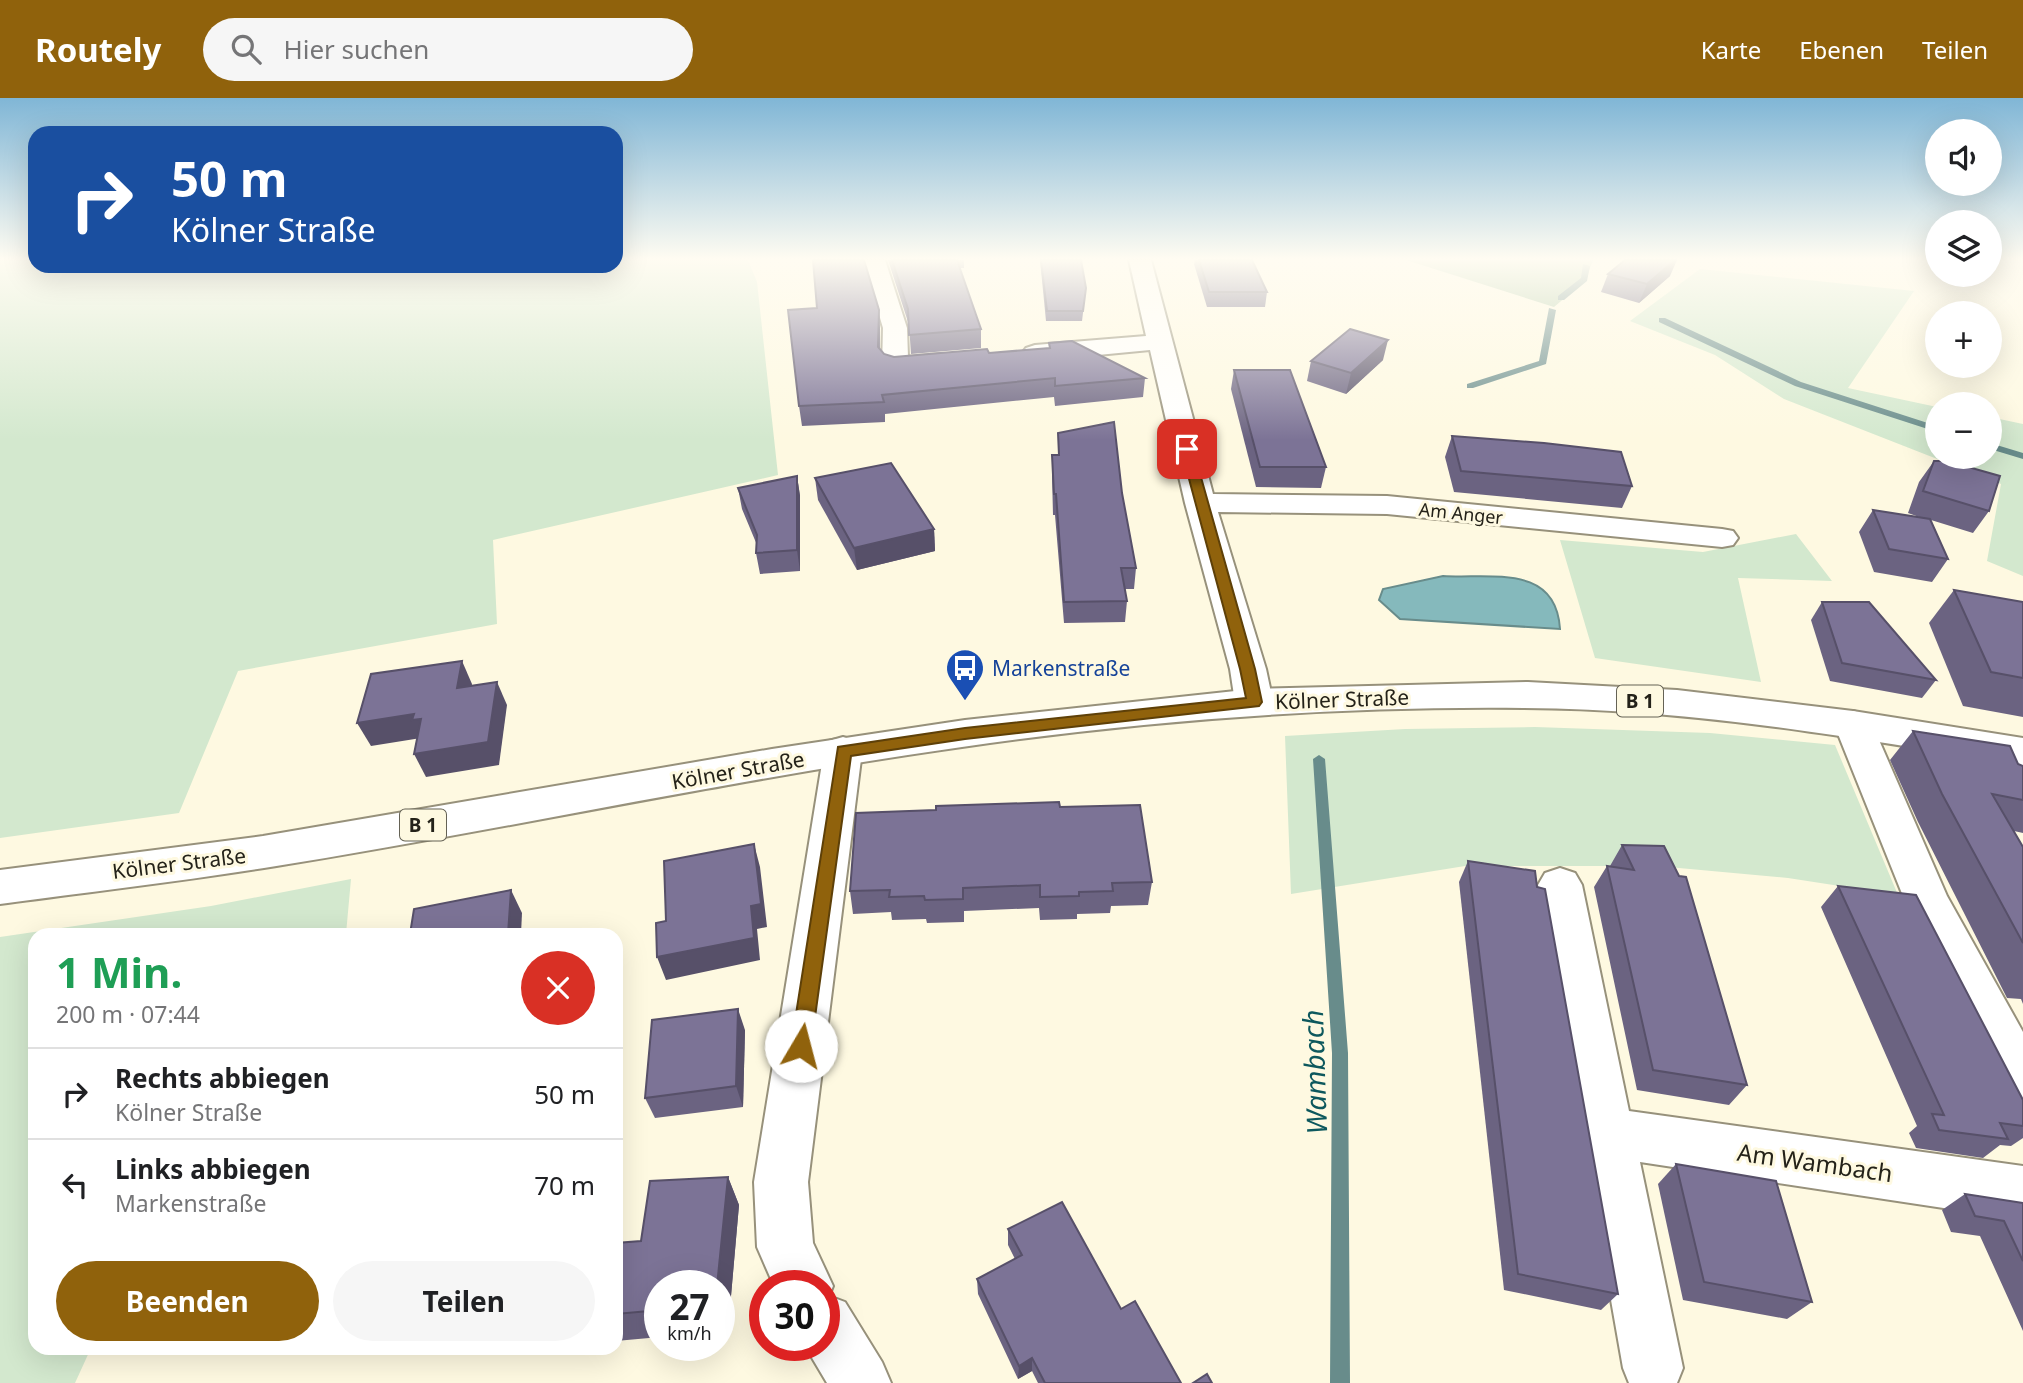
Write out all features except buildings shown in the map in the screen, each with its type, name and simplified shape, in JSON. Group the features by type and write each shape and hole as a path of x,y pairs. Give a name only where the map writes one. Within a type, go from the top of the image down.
{"street":[{"path":"893,320 895,366 961,360"},
{"path":"1155,320 1200,503 1248,669 1254,702"},
{"path":"1015,355 1161,342"},
{"name":"Am Anger","path":"1200,503 1387,505 1722,538"},
{"name":"Kölner Straße","path":"0,887 263,852 844,751 965,733 1254,702 1528,695 1676,703 1853,724 2023,752"},
{"path":"1853,724 1927,901 2023,1080"},
{"path":"796,1270 785,1247 781,1182 844,751"},
{"path":"1560,885 1653,1368"},
{"name":"Am Wambach","path":"1606,1132 2023,1193"},
{"path":"840,1349 861,1383"}],"green space":[{"path":"0,320 761,320 778,475 493,540 497,624 238,671 179,813 0,838"},
{"path":"1894,320 1848,388 1925,404 1925,454 1784,399 1715,355 1630,321"},
{"path":"2002,420 2023,424 2023,576 1987,561 2001,484 1963,469 2002,469"},
{"path":"1796,534 1832,581 1738,578 1761,682 1595,658 1560,540 1703,552"},
{"path":"1535,727 1710,733 1835,745 1898,895 1788,878 1657,866 1465,866 1291,894 1285,736 1405,729"},
{"path":"351,879 347,928 61,928 211,906"},
{"path":"28,933 28,1355 88,1355 75,1383 0,1383 0,937"}],"water":[{"path":"1443,576 1500,577 1534,584 1547,593 1556,608 1560,629 1400,619 1379,600 1383,589"}],"waterway":[{"name":"Wambach","path":"1470,386 1543,362 1550,320"},
{"path":"1662,320 1798,384 1925,425"},
{"path":"2002,450 2023,456"},
{"name":"Wambach","path":"1319,759 1340,1053 1340,1383"}],"place":[{"name":"Markenstraße","path":"965,702"}],"route":[{"path":"801,1046 844,751 965,733 1254,702 1248,669 1187,449"}]}
